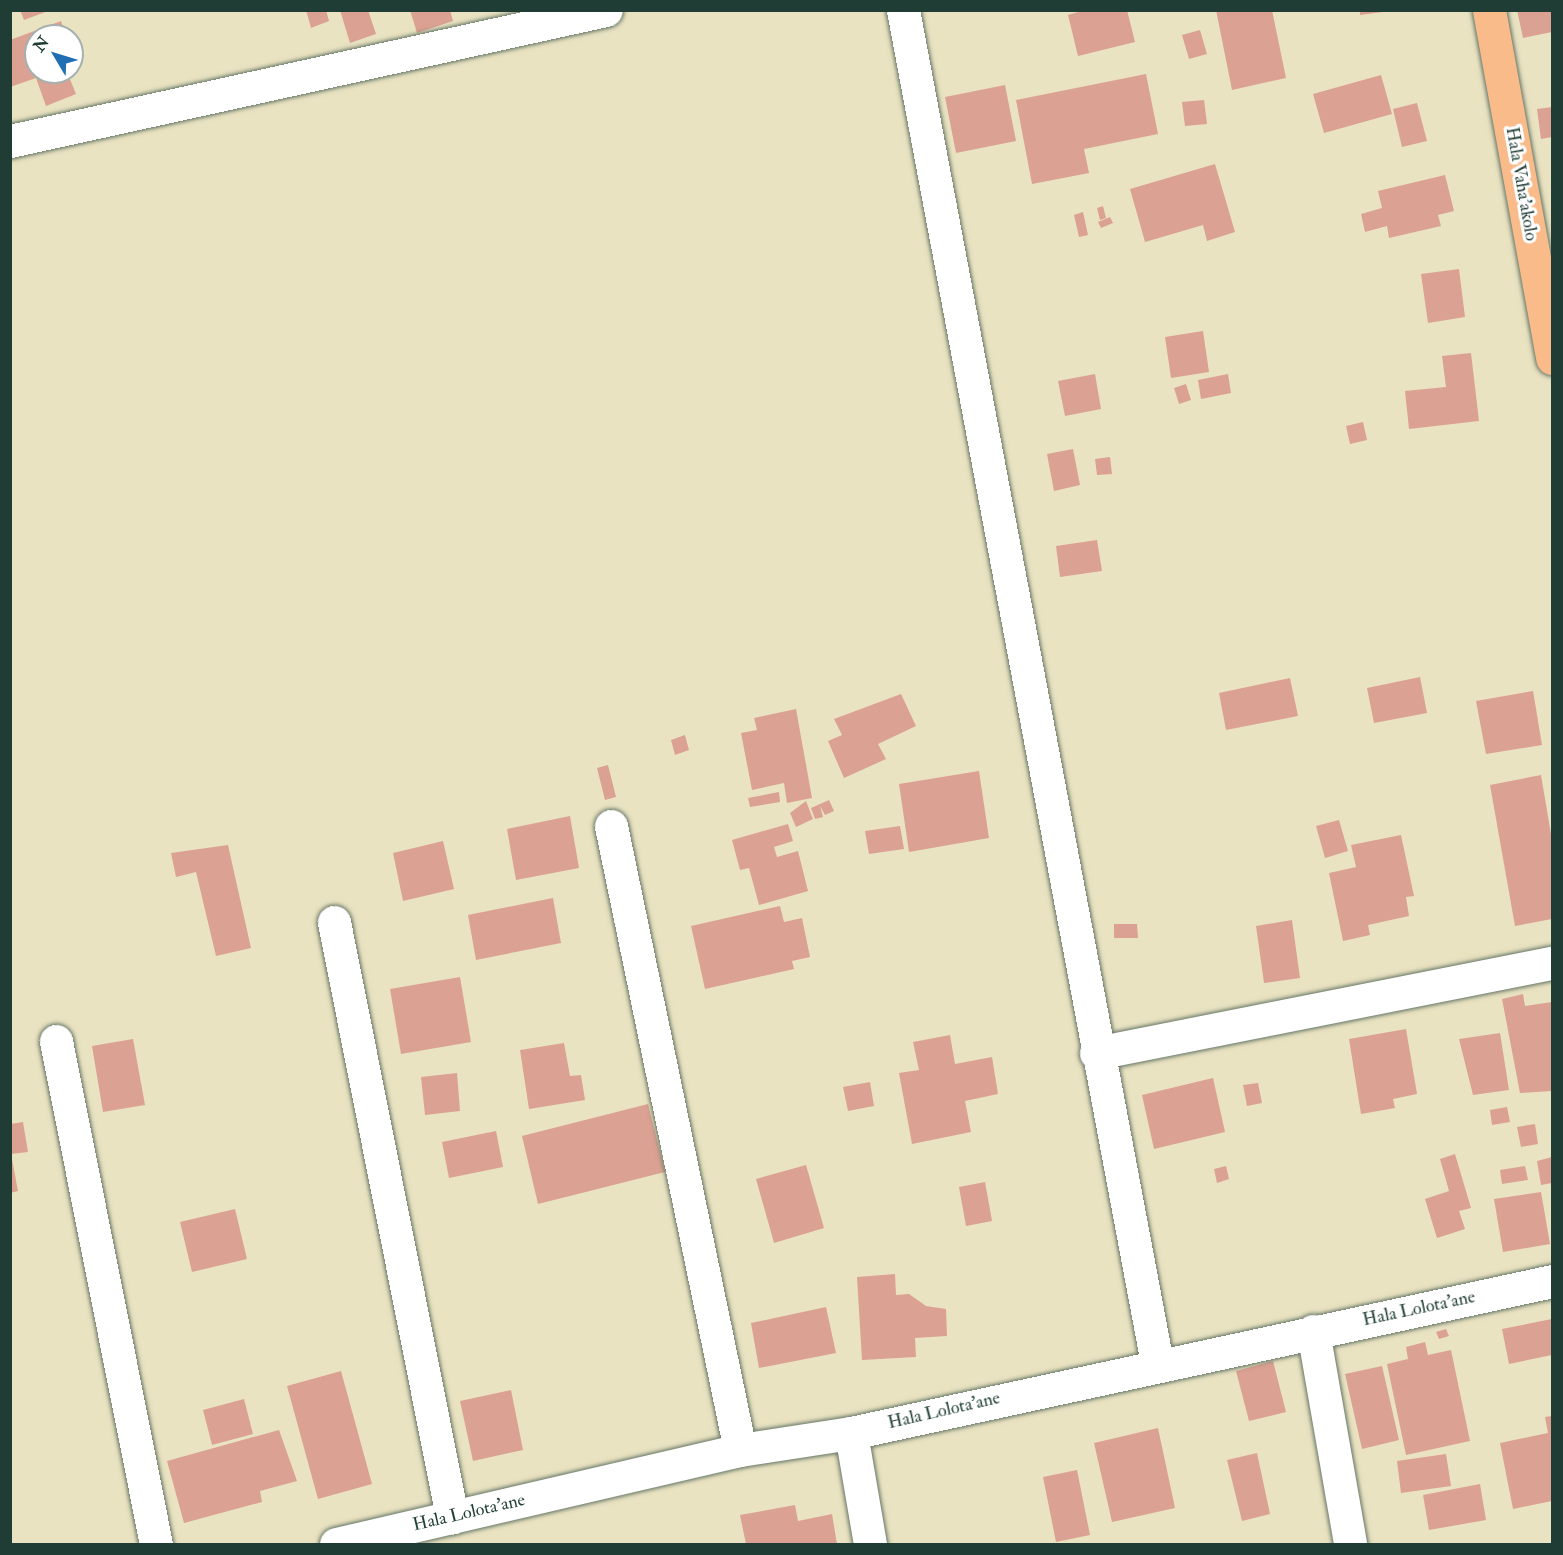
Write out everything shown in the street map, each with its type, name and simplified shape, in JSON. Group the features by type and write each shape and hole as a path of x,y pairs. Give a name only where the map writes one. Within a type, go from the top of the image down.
{"main road":[{"name":"Hala Vaha'akolo","path":"1489,10 1552,358"}],"street":[{"path":"10,141 539,17 606,10"},
{"path":"903,10 1096,1053 1157,1363"},
{"path":"611,826 740,1450"},
{"path":"334,922 452,1517"},
{"path":"1096,1053 1552,963"},
{"path":"56,1041 156,1545"},
{"name":"Hala Lolota'ane","path":"336,1545 740,1450 851,1433 1157,1363 1552,1281"},
{"path":"1313,1331 1350,1545"},
{"path":"851,1433 870,1545"}],"building":[{"path":"20,10 48,10 48,11 24,20"},
{"path":"306,10 326,10 329,21 311,28"},
{"path":"340,10 368,10 376,34 350,43"},
{"path":"410,10 450,10 453,21 417,33"},
{"path":"1085,10 1127,10 1135,42 1078,56 1068,15"},
{"path":"1216,10 1272,10 1286,78 1232,90"},
{"path":"1360,10 1383,10 1383,12 1360,15"},
{"path":"1517,10 1552,10 1552,32 1523,38"},
{"path":"1200,30 1207,54 1189,59 1182,35"},
{"path":"24,35 24,82 10,87 10,40"},
{"path":"1146,74 1158,134 1084,149 1089,173 1032,184 1016,100"},
{"path":"1381,75 1392,114 1324,133 1313,94"},
{"path":"38,84 72,84 76,94 46,106"},
{"path":"1005,85 1016,141 956,153 945,97"},
{"path":"1204,100 1207,124 1185,126 1182,102"},
{"path":"1417,103 1427,141 1402,147 1393,109"},
{"path":"1552,107 1552,137 1541,139 1537,109"},
{"path":"1215,164 1235,232 1207,241 1203,225 1145,242 1130,189"},
{"path":"1445,175 1454,211 1438,215 1441,226 1389,238 1387,226 1365,232 1361,214 1382,208 1378,191"},
{"path":"1103,206 1106,218 1100,220 1097,208"},
{"path":"1083,212 1088,235 1079,237 1074,215"},
{"path":"1110,217 1113,223 1101,228 1098,222"},
{"path":"1459,269 1465,317 1428,323 1421,274"},
{"path":"1203,331 1209,372 1171,378 1165,337"},
{"path":"1471,353 1479,421 1409,429 1405,391 1446,387 1442,356"},
{"path":"1095,374 1101,409 1065,416 1058,381"},
{"path":"1228,374 1231,393 1201,399 1198,380"},
{"path":"1186,384 1191,400 1179,404 1174,388"},
{"path":"1363,422 1367,440 1350,444 1346,426"},
{"path":"1073,449 1080,485 1054,491 1047,454"},
{"path":"1110,457 1112,474 1097,475 1095,459"},
{"path":"1097,540 1102,571 1060,577 1056,546"},
{"path":"1420,677 1427,713 1374,723 1367,688"},
{"path":"1290,678 1298,716 1226,730 1219,693"},
{"path":"1533,691 1542,745 1486,754 1476,701"},
{"path":"901,694 916,726 878,744 886,759 844,778 828,741 842,735 834,719"},
{"path":"796,709 812,798 787,803 784,783 752,790 741,733 757,730 754,718"},
{"path":"685,735 689,750 675,755 671,740"},
{"path":"608,765 616,797 605,800 597,768"},
{"path":"979,771 989,838 909,852 899,784"},
{"path":"1541,775 1552,840 1552,919 1515,926 1490,785"},
{"path":"779,792 780,802 750,807 748,798"},
{"path":"829,800 834,811 825,815 820,806 823,817 815,819 811,808"},
{"path":"806,801 813,819 796,827 790,813"},
{"path":"570,816 579,868 516,880 507,829"},
{"path":"1339,820 1348,851 1325,858 1316,826"},
{"path":"788,824 793,841 774,847 777,857 798,851 808,891 759,905 749,868 740,870 732,840"},
{"path":"900,826 904,849 869,854 865,831"},
{"path":"1401,835 1414,896 1406,897 1409,916 1368,925 1370,935 1343,941 1329,873 1356,867 1351,845"},
{"path":"443,841 454,889 403,901 393,853"},
{"path":"228,845 251,948 216,956 196,872 176,877 171,853"},
{"path":"553,898 561,943 476,960 468,915"},
{"path":"780,906 784,922 802,918 810,957 792,961 794,969 705,989 691,926"},
{"path":"1292,920 1300,978 1264,983 1256,926"},
{"path":"1114,924 1137,924 1138,938 1114,938"},
{"path":"460,977 471,1042 401,1054 390,989"},
{"path":"1523,994 1525,1006 1552,1002 1552,1091 1520,1093 1502,999"},
{"path":"1406,1029 1417,1094 1393,1099 1395,1108 1361,1114 1349,1039"},
{"path":"1500,1033 1509,1090 1473,1095 1459,1039"},
{"path":"950,1035 955,1064 992,1057 998,1094 965,1101 971,1132 912,1144 899,1073 919,1070 913,1042"},
{"path":"133,1039 145,1105 103,1112 92,1046"},
{"path":"564,1043 570,1076 581,1075 585,1100 529,1109 520,1050"},
{"path":"457,1073 460,1111 425,1115 421,1077"},
{"path":"1213,1078 1225,1132 1154,1149 1142,1095"},
{"path":"870,1082 874,1106 848,1111 843,1087"},
{"path":"1258,1083 1262,1103 1247,1106 1243,1085"},
{"path":"648,1104 665,1172 538,1204 522,1136"},
{"path":"1507,1107 1510,1122 1492,1125 1490,1110"},
{"path":"23,1122 28,1152 11,1154 18,1191 10,1193 10,1124"},
{"path":"1535,1124 1538,1144 1521,1147 1517,1127"},
{"path":"496,1131 503,1167 449,1178 442,1142"},
{"path":"1455,1154 1471,1208 1459,1211 1465,1229 1437,1238 1425,1199 1449,1191 1440,1159"},
{"path":"1552,1157 1552,1183 1541,1185 1537,1161"},
{"path":"806,1165 824,1228 774,1243 756,1179"},
{"path":"1226,1166 1229,1179 1217,1183 1214,1169"},
{"path":"1525,1166 1528,1180 1502,1184 1500,1170"},
{"path":"985,1182 992,1221 966,1226 959,1187"},
{"path":"1541,1192 1550,1244 1503,1252 1494,1199"},
{"path":"235,1209 247,1259 192,1272 180,1222"},
{"path":"895,1274 896,1295 909,1294 926,1306 946,1309 947,1336 915,1338 916,1357 862,1360 857,1277"},
{"path":"826,1307 836,1353 759,1368 751,1323"},
{"path":"1552,1319 1552,1355 1509,1364 1502,1329"},
{"path":"1446,1329 1449,1336 1439,1339 1436,1332"},
{"path":"1425,1342 1428,1355 1451,1350 1470,1441 1406,1455 1387,1364 1408,1359 1406,1347"},
{"path":"1273,1361 1286,1412 1249,1421 1236,1371"},
{"path":"1382,1366 1399,1440 1362,1449 1345,1374"},
{"path":"341,1371 372,1484 318,1499 287,1386"},
{"path":"511,1390 523,1450 473,1461 460,1401"},
{"path":"244,1399 253,1434 212,1445 203,1410"},
{"path":"1552,1416 1552,1501 1513,1509 1500,1443 1548,1433 1545,1417"},
{"path":"1158,1428 1175,1508 1112,1522 1094,1443"},
{"path":"279,1430 297,1481 260,1491 262,1502 184,1523 167,1461"},
{"path":"1257,1453 1270,1514 1242,1521 1227,1460"},
{"path":"1446,1454 1451,1486 1401,1493 1397,1461"},
{"path":"1077,1470 1090,1535 1056,1542 1043,1477"},
{"path":"1480,1484 1486,1520 1429,1530 1423,1495"},
{"path":"795,1505 798,1521 832,1514 837,1544 746,1544 740,1515"}]}
